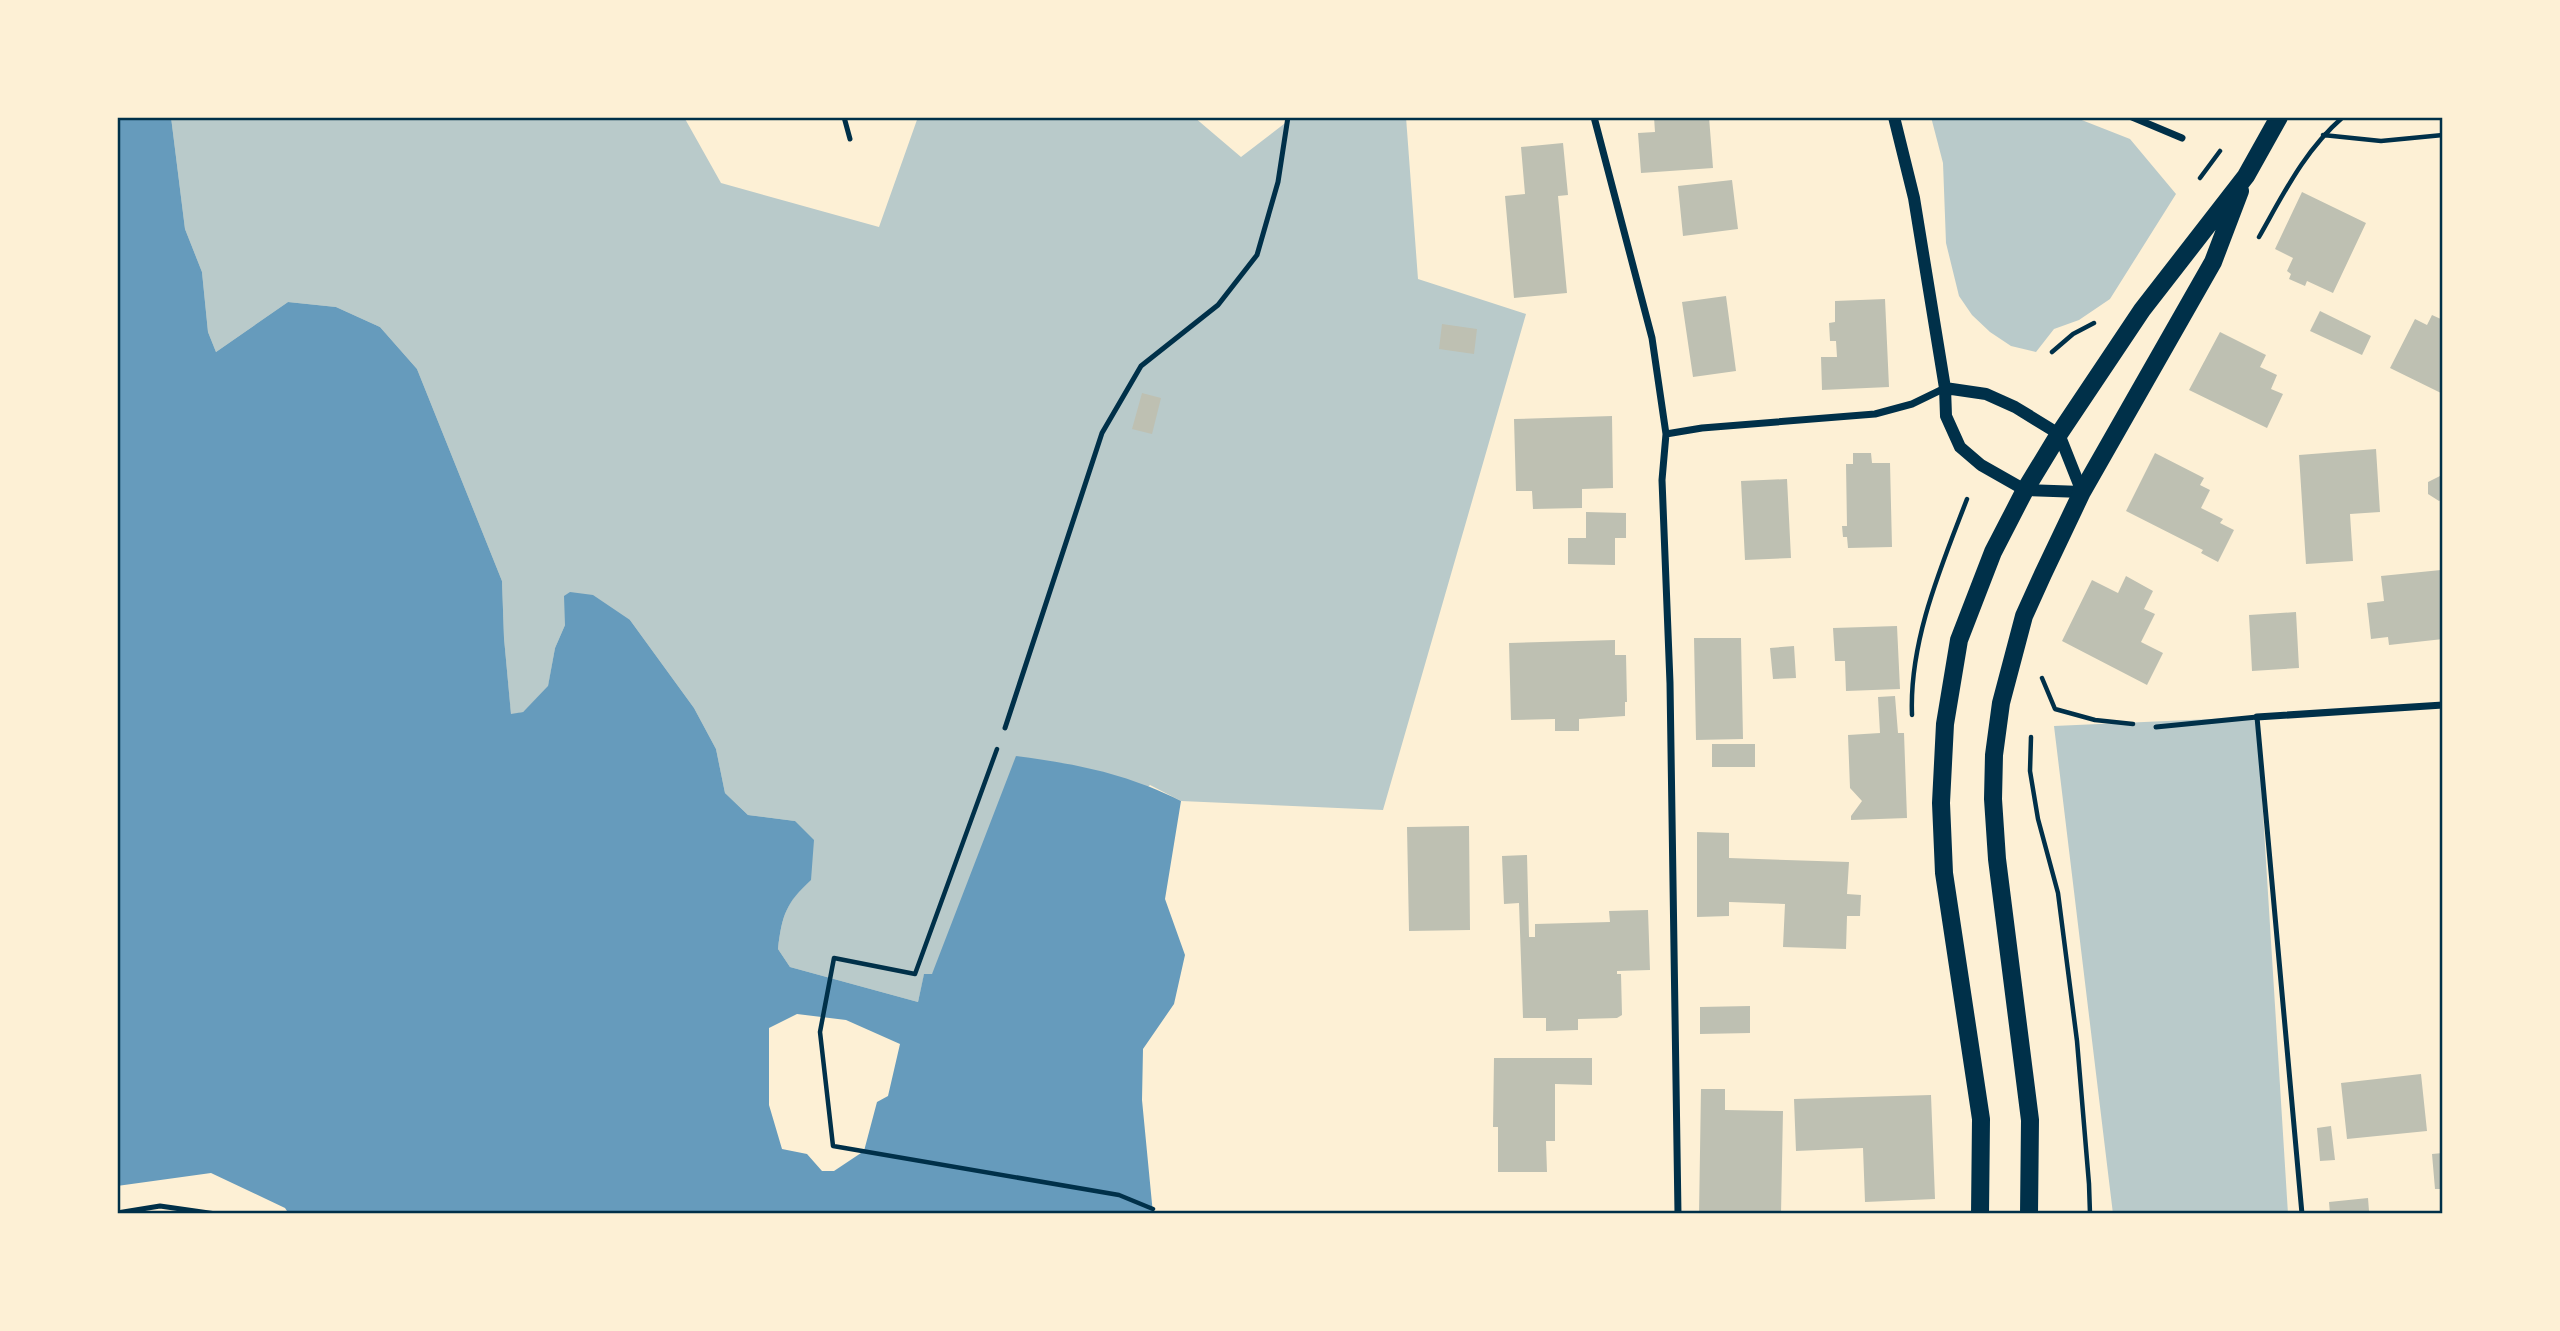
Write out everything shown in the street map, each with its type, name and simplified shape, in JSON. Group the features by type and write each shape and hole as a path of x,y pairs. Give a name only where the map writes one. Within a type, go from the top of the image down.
{"main road":[{"path":"2029,1214 2030,1120 1997,859 1993,799 1994,755 2001,703 2024,616 2082,492 2213,262 2246,176 2279,117"},
{"path":"1980,1214 1981,1119 1944,873 1941,803 1947,710 1959,640 1993,552 2025,490 2059,434 2142,310 2189,246 2246,176"}],"street":[{"path":"1594,117 1652,338 1667,434 1662,480 1670,683 1678,1214"},
{"path":"1667,434 1702,428 1875,414 1912,404 1945,388 1986,394 2015,407 2059,434 2082,492 2025,490 1981,465 1960,447 1946,416 1945,388 1914,198 1894,117"},
{"path":"2132,117 2182,138"},
{"path":"2257,717 2443,705"}],"lane":[{"path":"844,117 850,139"},
{"path":"1005,728 1102,433 1141,366 1218,305 1257,255 1278,182 1288,117"},
{"path":"2156,727 2257,717 2302,1214"},
{"path":"117,1213 160,1206 216,1214"}],"path":[{"path":"2257,241 2296,171 2322,135 2343,117"},
{"path":"2322,135 2381,141 2443,135"},
{"path":"1914,660 1967,499"},
{"path":"2037,681 2039,671 2055,709 2095,720 2156,727"},
{"path":"1005,728 915,974 834,958 820,1032 833,1146 1119,1195 1153,1209"},
{"path":"2032,730 2030,771 2038,819 2058,893 2075,1027 2090,1214"}],"shaded area":[{"path":"171,117 684,117 721,183 879,227 918,117 1194,117 1241,157 1293,117 1406,117 1418,279 1526,314 1383,810 1181,801 1150,785 931,975 924,975 918,1002 790,967 778,949 781,927 796,895 811,879 795,821 748,815 725,793 716,749 694,708 630,620 565,625 555,648 548,687 523,712 511,715 502,581 417,369 380,327 336,307 288,302 216,352 208,332 202,272 185,229"},
{"path":"1931,117 2074,117 2130,139 2176,194 2110,299 2079,320 2054,329 2036,352 2011,346 1990,332 1972,315 1959,296 1946,243 1943,163"},
{"path":"2257,717 2288,1214 2113,1214 2054,726"}],"water":[{"path":"117,117 171,117 185,229 202,272 208,332 216,352 288,302 336,307 380,327 417,369 502,581 511,714 523,712 548,686 555,648 565,625 564,596 570,592 593,595 630,620 694,708 716,749 725,793 748,815 795,821 814,840 811,880 791,903 781,927 778,949 790,967 918,1002 924,974 932,974 1016,756 1100,771 1140,783 1181,801 1165,899 1185,955 1174,1004 1143,1049 1142,1100 1153,1214 289,1214 285,1208 211,1173 117,1186","holes":["797,1014 846,1020 900,1044 888,1096 877,1102 864,1151 834,1171 822,1171 807,1154 782,1149 769,1105 769,1028"]}],"building":[{"path":"1654,117 1709,117 1713,168 1641,173 1638,133 1655,132"},
{"path":"1563,143 1568,195 1558,196 1567,293 1514,298 1505,196 1525,194 1521,147"},
{"path":"1732,180 1738,229 1683,236 1678,186"},
{"path":"2302,192 2366,223 2333,293 2307,281 2305,286 2289,279 2291,274 2287,271 2293,258 2275,249"},
{"path":"1726,296 1736,371 1693,377 1682,302"},
{"path":"1885,299 1889,387 1822,390 1821,357 1837,357 1836,341 1830,341 1829,323 1835,322 1835,301"},
{"path":"2320,311 2371,336 2362,355 2310,331"},
{"path":"2432,315 2443,320 2443,394 2390,368 2415,319 2427,325"},
{"path":"1442,324 1477,329 1474,354 1439,349"},
{"path":"2220,332 2266,355 2260,367 2277,375 2271,389 2283,394 2267,428 2189,390"},
{"path":"1142,393 1161,398 1152,434 1132,429"},
{"path":"1612,416 1613,488 1582,489 1582,508 1533,509 1532,491 1516,491 1514,419"},
{"path":"2376,449 2380,512 2350,514 2353,561 2306,564 2299,455"},
{"path":"1853,453 1871,453 1872,463 1890,463 1892,547 1848,548 1847,537 1843,537 1842,526 1847,526 1846,464 1853,464"},
{"path":"2155,453 2204,478 2200,485 2210,490 2201,508 2223,519 2220,523 2234,530 2218,562 2201,553 2203,550 2126,511"},
{"path":"2443,477 2443,499 2439,501 2428,494 2428,482"},
{"path":"1787,479 1791,558 1745,560 1741,481"},
{"path":"1586,512 1626,513 1626,538 1615,538 1615,565 1568,564 1568,538 1586,538"},
{"path":"2441,570 2443,639 2389,645 2388,637 2371,639 2367,603 2384,601 2381,576"},
{"path":"2126,576 2153,591 2144,609 2155,614 2141,642 2163,653 2147,685 2062,641 2092,580 2118,593"},
{"path":"2296,612 2299,668 2252,671 2249,615"},
{"path":"1897,626 1900,689 1846,691 1845,661 1835,661 1833,628"},
{"path":"1694,638 1741,638 1743,739 1696,740"},
{"path":"1615,640 1615,655 1626,655 1625,716 1579,719 1579,731 1555,731 1555,719 1511,720 1509,643"},
{"path":"1794,646 1796,678 1773,679 1770,648"},
{"path":"1895,696 1898,733 1904,733 1907,818 1851,820 1862,801 1850,788 1848,735 1880,733 1878,697"},
{"path":"1712,744 1755,744 1755,767 1712,767"},
{"path":"1469,826 1470,930 1409,931 1407,827"},
{"path":"1697,832 1729,833 1729,858 1849,862 1847,894 1861,895 1860,916 1847,916 1846,949 1783,947 1785,904 1729,902 1729,916 1697,917"},
{"path":"1527,855 1529,937 1535,937 1535,924 1610,922 1609,911 1648,910 1650,970 1617,971 1617,974 1621,974 1622,1015 1617,1018 1578,1019 1578,1030 1546,1031 1546,1018 1523,1018 1519,903 1504,904 1502,856"},
{"path":"1750,1006 1750,1033 1700,1034 1700,1007"},
{"path":"1494,1058 1592,1058 1592,1085 1555,1084 1555,1141 1546,1141 1547,1172 1498,1172 1498,1127 1493,1127"},
{"path":"2421,1074 2427,1131 2347,1139 2341,1083"},
{"path":"1701,1089 1725,1089 1725,1110 1783,1111 1781,1214 1699,1214"},
{"path":"1931,1095 1935,1199 1865,1202 1863,1148 1796,1151 1794,1099"},
{"path":"2331,1126 2335,1160 2320,1161 2317,1128"},
{"path":"2443,1153 2443,1189 2435,1189 2432,1154"},
{"path":"2368,1198 2369,1211 2374,1211 2374,1214 2330,1214 2329,1202"}]}
